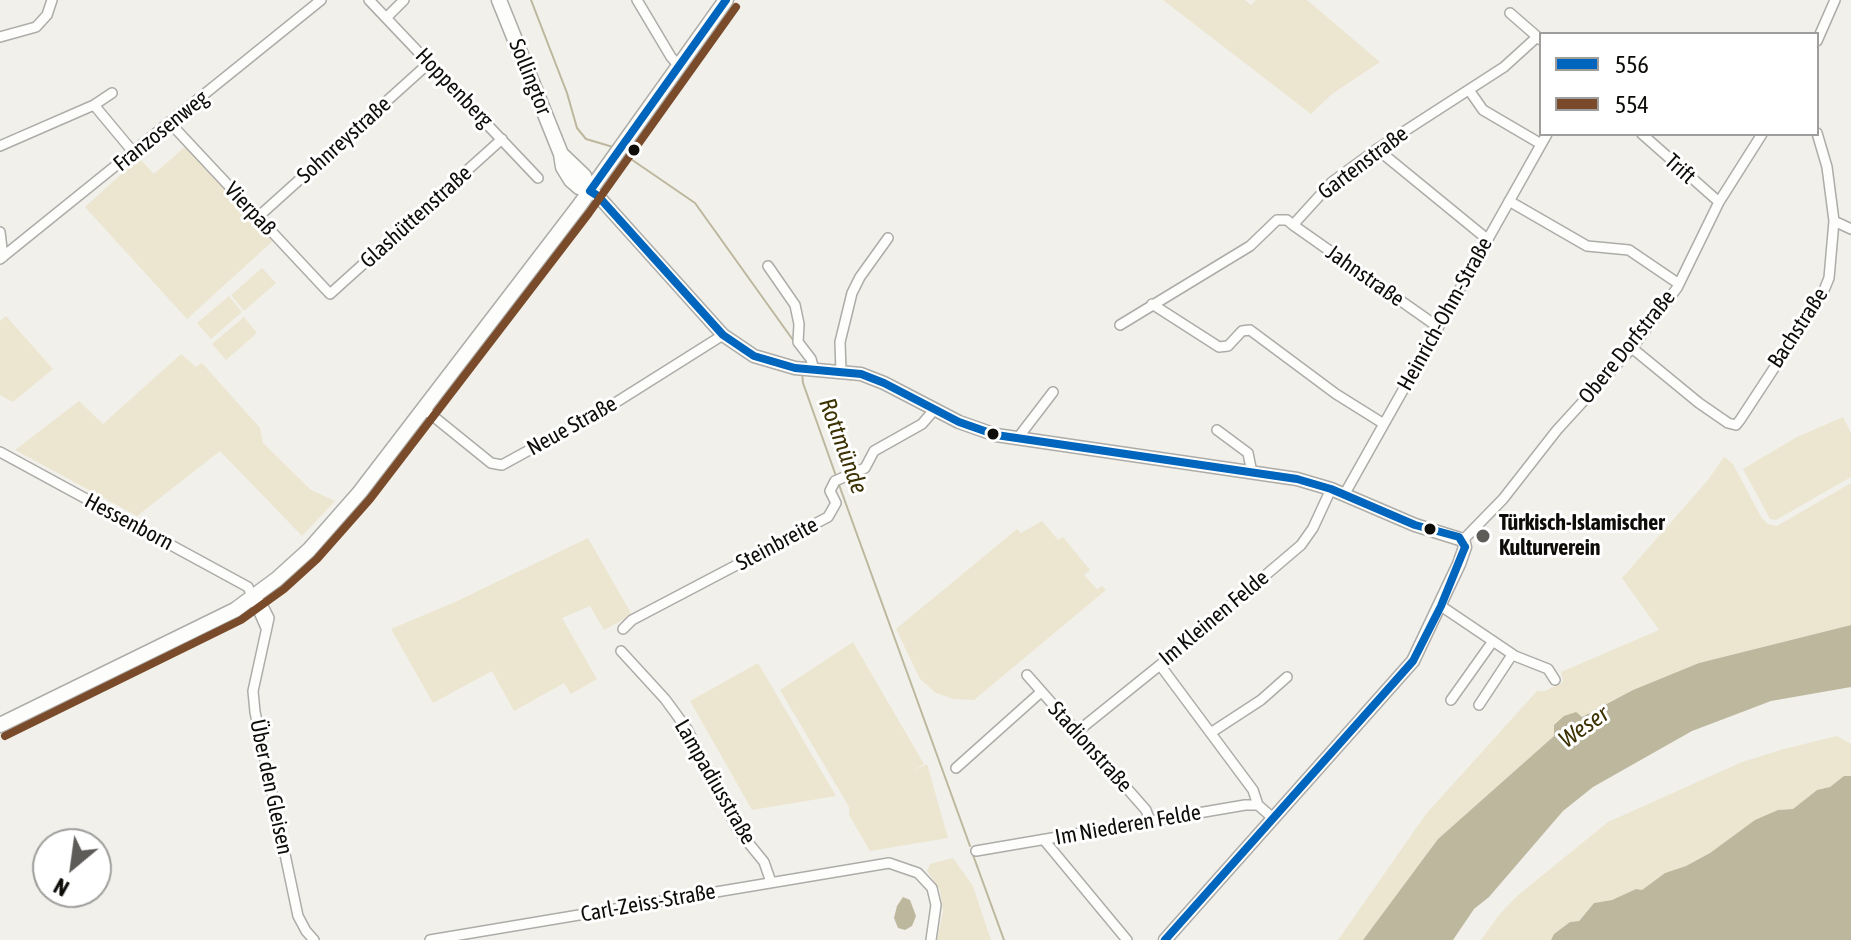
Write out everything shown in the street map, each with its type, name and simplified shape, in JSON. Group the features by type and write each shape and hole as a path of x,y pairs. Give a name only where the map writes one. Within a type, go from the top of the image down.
{"main road":[{"name":"Sollingtor","path":"499,0 561,154 563,167 571,180 590,191"},
{"path":"0,725 205,626 253,598 309,550 360,492 590,191 726,0"},
{"name":"Sollingtor","path":"561,154 587,180 590,191"},
{"path":"574,165 597,168 617,155"}],"street":[{"path":"0,37 36,27 47,15 52,0"},
{"name":"Franzosenweg","path":"2,258 321,0"},
{"name":"Hoppenberg","path":"369,0 538,178"},
{"path":"386,18 404,0"},
{"path":"637,0 679,66"},
{"path":"1819,36 1835,0"},
{"path":"1510,13 1539,38"},
{"name":"Gartenstraße","path":"1120,325 1250,246 1277,220 1287,220 1293,225 1332,182 1512,61 1539,38"},
{"name":"Sohnreystraße","path":"258,217 429,63"},
{"path":"1469,90 1483,110 1541,144"},
{"path":"0,146 94,105 112,93"},
{"path":"94,105 134,153"},
{"name":"Vierpaß","path":"171,124 330,294"},
{"name":"Heinrich-Ohm-Straße","path":"1344,495 1546,136"},
{"name":"Trift","path":"1644,136 1719,202"},
{"name":"Obere Dorfstraße","path":"1464,543 1557,430 1632,348 1679,284 1719,202 1761,136"},
{"name":"Bachstraße","path":"1632,348 1699,403 1736,425 1827,287 1834,221 1827,167 1818,136"},
{"name":"Glashüttenstraße","path":"330,294 502,139"},
{"path":"1377,149 1487,239"},
{"path":"590,191 598,196 723,335 754,356 806,369 861,374 976,429 1017,439 1297,479 1331,489 1464,543 1441,606 1413,661 1165,940"},
{"path":"1509,201 1587,246 1629,250 1679,284"},
{"path":"1834,221 1851,229"},
{"name":"Jahnstraße","path":"1293,225 1438,327"},
{"path":"0,232 2,258"},
{"path":"841,372 840,342 852,293 888,238"},
{"path":"768,266 795,305 799,324 798,342 811,359 806,369"},
{"path":"1152,304 1219,347 1228,346 1242,331 1250,330 1336,394 1384,424"},
{"name":"Neue Straße","path":"423,408 491,463 502,465 615,403 723,335"},
{"path":"1017,439 1053,392"},
{"name":"Steinbreite","path":"623,629 632,620 828,517 836,503 830,491 838,480 865,468 874,451 922,424 934,410"},
{"path":"1217,430 1248,453 1252,473"},
{"name":"Hessenborn","path":"0,452 238,580 248,587 253,598"},
{"name":"Im Kleinen Felde","path":"1078,731 1301,545 1313,528 1331,489"},
{"name":"Über den Gleisen","path":"253,598 266,628 253,691 255,712 298,916 314,940"},
{"path":"1441,606 1512,655 1548,669 1555,680"},
{"path":"1451,700 1493,641"},
{"name":"Lampadiusstraße","path":"621,651 665,699 687,729 738,830 764,862 771,882"},
{"path":"1479,705 1512,655"},
{"path":"1160,665 1253,790 1258,805 1274,819"},
{"name":"Stadionstraße","path":"1027,675 1146,810 1150,821"},
{"path":"1212,732 1261,700 1287,677"},
{"path":"956,768 1041,692"},
{"name":"Im Niederen Felde","path":"976,851 1258,805"},
{"path":"1044,840 1127,940"},
{"name":"Carl-Zeiss-Straße","path":"430,940 889,863 907,868 926,880 935,897 931,940"}],"shaded area":[{"path":"1163,0 1245,0 1251,5 1256,0 1307,0 1380,62 1332,94 1311,114"},
{"path":"187,145 274,240 187,319 85,207 139,158 154,174"},
{"path":"262,268 276,283 244,311 231,295"},
{"path":"229,296 242,312 211,339 197,323"},
{"path":"6,316 53,369 13,402 0,395 0,321"},
{"path":"244,317 257,333 226,360 212,344"},
{"path":"181,354 196,367 202,363 260,428 263,443 311,490 335,501 302,536 220,451 137,516 15,450 79,401 103,424"},
{"path":"1843,417 1851,433 1851,477 1776,520 1770,519 1743,469 1797,437"},
{"path":"1724,457 1733,464 1761,517 1768,524 1777,526 1851,483 1851,625 1699,663 1633,690 1581,717 1554,736 1438,839 1363,940 1338,940 1426,814 1537,691 1545,691 1563,682 1561,672 1659,630 1622,578 1708,480"},
{"path":"1042,521 1058,540 1063,537 1090,570 1084,575 1097,589 1102,586 1106,590 974,700 954,699 936,693 920,679 896,629 1017,529 1021,533"},
{"path":"588,538 632,615 604,630 590,606 562,618 597,679 571,694 564,683 514,711 492,671 433,703 391,629"},
{"path":"853,642 924,764 913,771 927,764 948,838 870,851 849,815 849,807 780,690"},
{"path":"758,663 836,796 752,810 690,701"},
{"path":"1837,736 1851,744 1851,776 1845,776 1824,790 1817,790 1793,809 1780,810 1756,820 1710,853 1665,873 1642,890 1636,889 1612,900 1594,903 1578,921 1570,922 1551,940 1481,940 1517,896 1608,822 1742,762"},
{"path":"953,858 973,886 991,940 937,940 943,912 940,890 927,871 930,864"}],"water":[{"name":"Weser","path":"1851,625 1851,687 1771,701 1692,731 1593,787 1563,811 1489,897 1474,909 1453,940 1363,940 1438,839 1554,736 1554,725 1564,716 1576,712 1582,717 1633,690 1699,663"},
{"path":"1844,776 1851,776 1851,940 1551,940 1570,922 1579,921 1594,903 1612,900 1636,889 1642,890 1665,873 1710,853 1755,820 1778,810 1793,809 1817,790 1830,787"},
{"path":"903,897 910,900 916,916 912,926 905,930 898,928 894,918"}],"waterway":[{"name":"Rottmünde","path":"531,0 567,93 577,128 586,139 613,147"},
{"name":"Rottmünde","path":"625,155 695,203 793,340"},
{"name":"Rottmünde","path":"802,372 803,383 836,476"},
{"name":"Rottmünde","path":"838,482 970,846"},
{"name":"Rottmünde","path":"973,855 1004,940"}],"transit line":[{"name":"556","path":"590,191 726,0"},
{"name":"554","path":"5,736 241,620 284,589 317,559 370,499 589,213 736,7"},
{"name":"556","path":"590,191 598,196 723,335 754,356 795,368 861,374 959,422 996,435 1297,479 1331,489 1415,525 1459,537 1465,547"},
{"name":"556","path":"1165,940 1413,661 1441,606 1465,547"}],"place":[{"name":"Türkisch-Islamischer Kulturverein","path":"1483,536"}]}
